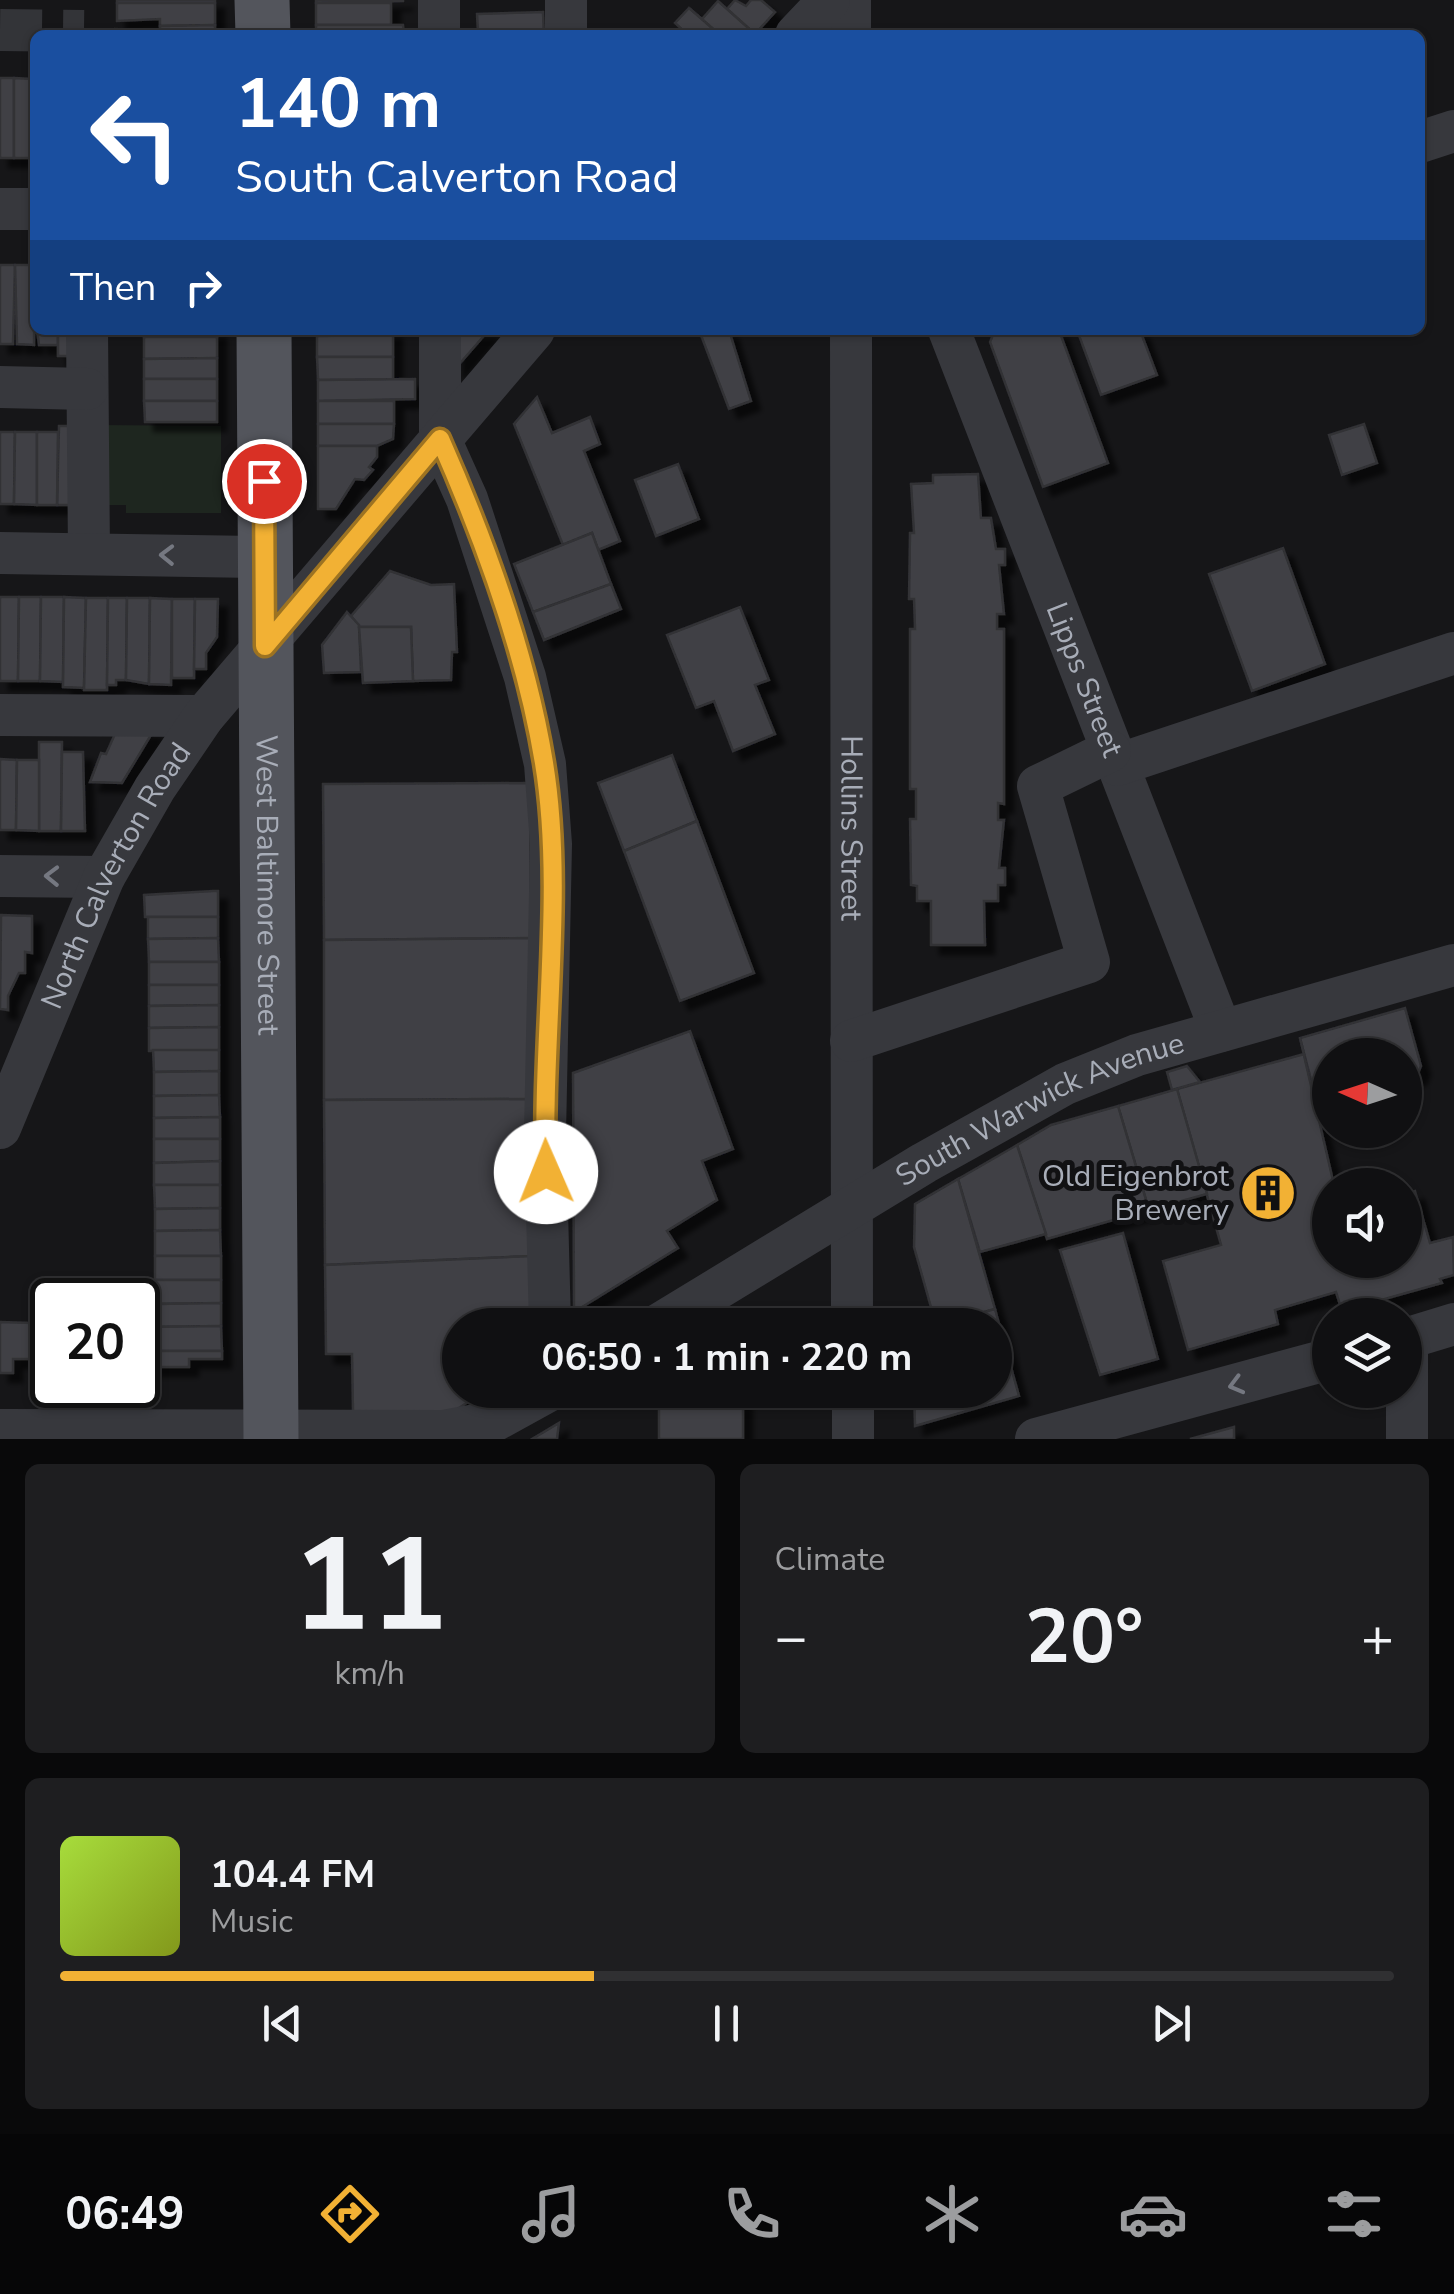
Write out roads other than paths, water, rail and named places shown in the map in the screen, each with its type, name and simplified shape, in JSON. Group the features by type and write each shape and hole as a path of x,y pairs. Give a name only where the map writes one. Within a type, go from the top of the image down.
{"main road":[{"path":"262,0 262,30"},
{"name":"West Baltimore Street","path":"264,335 271,1435"}],"street":[{"path":"439,0 439,30"},
{"path":"566,0 566,30"},
{"path":"801,30 829,0"},
{"path":"850,0 850,30"},
{"path":"1425,140 1454,130"},
{"path":"0,209 30,210"},
{"path":"87,335 89,554"},
{"path":"440,335 440,439 467,499 519,660 545,764 551,844 544,1134 549,1308"},
{"name":"North Calverton Road","path":"0,1128 18,1036 155,788 204,716 530,335"},
{"name":"Hollins Street","path":"851,335 852,1308"},
{"name":"Lipps Street","path":"951,335 1222,1031"},
{"path":"0,387 87,389"},
{"path":"0,553 264,556"},
{"path":"851,1041 1089,962 1038,786 1113,758 1454,653"},
{"path":"0,715 204,716"},
{"path":"0,876 104,877"},
{"name":"South Warwick Avenue","path":"686,1308 1065,1084 1137,1055 1454,965"},
{"path":"1422,1333 1454,1324"},
{"path":"1036,1439 1312,1364"},
{"path":"0,1430 271,1435 444,1431 492,1422 517,1408"},
{"path":"853,1408 853,1439"},
{"path":"1407,1408 1408,1439"}],"tunnel":[{"path":"0,30 30,30"}],"place":[{"name":"Old Eigenbrot Brewery","path":"1268,1193"}]}
